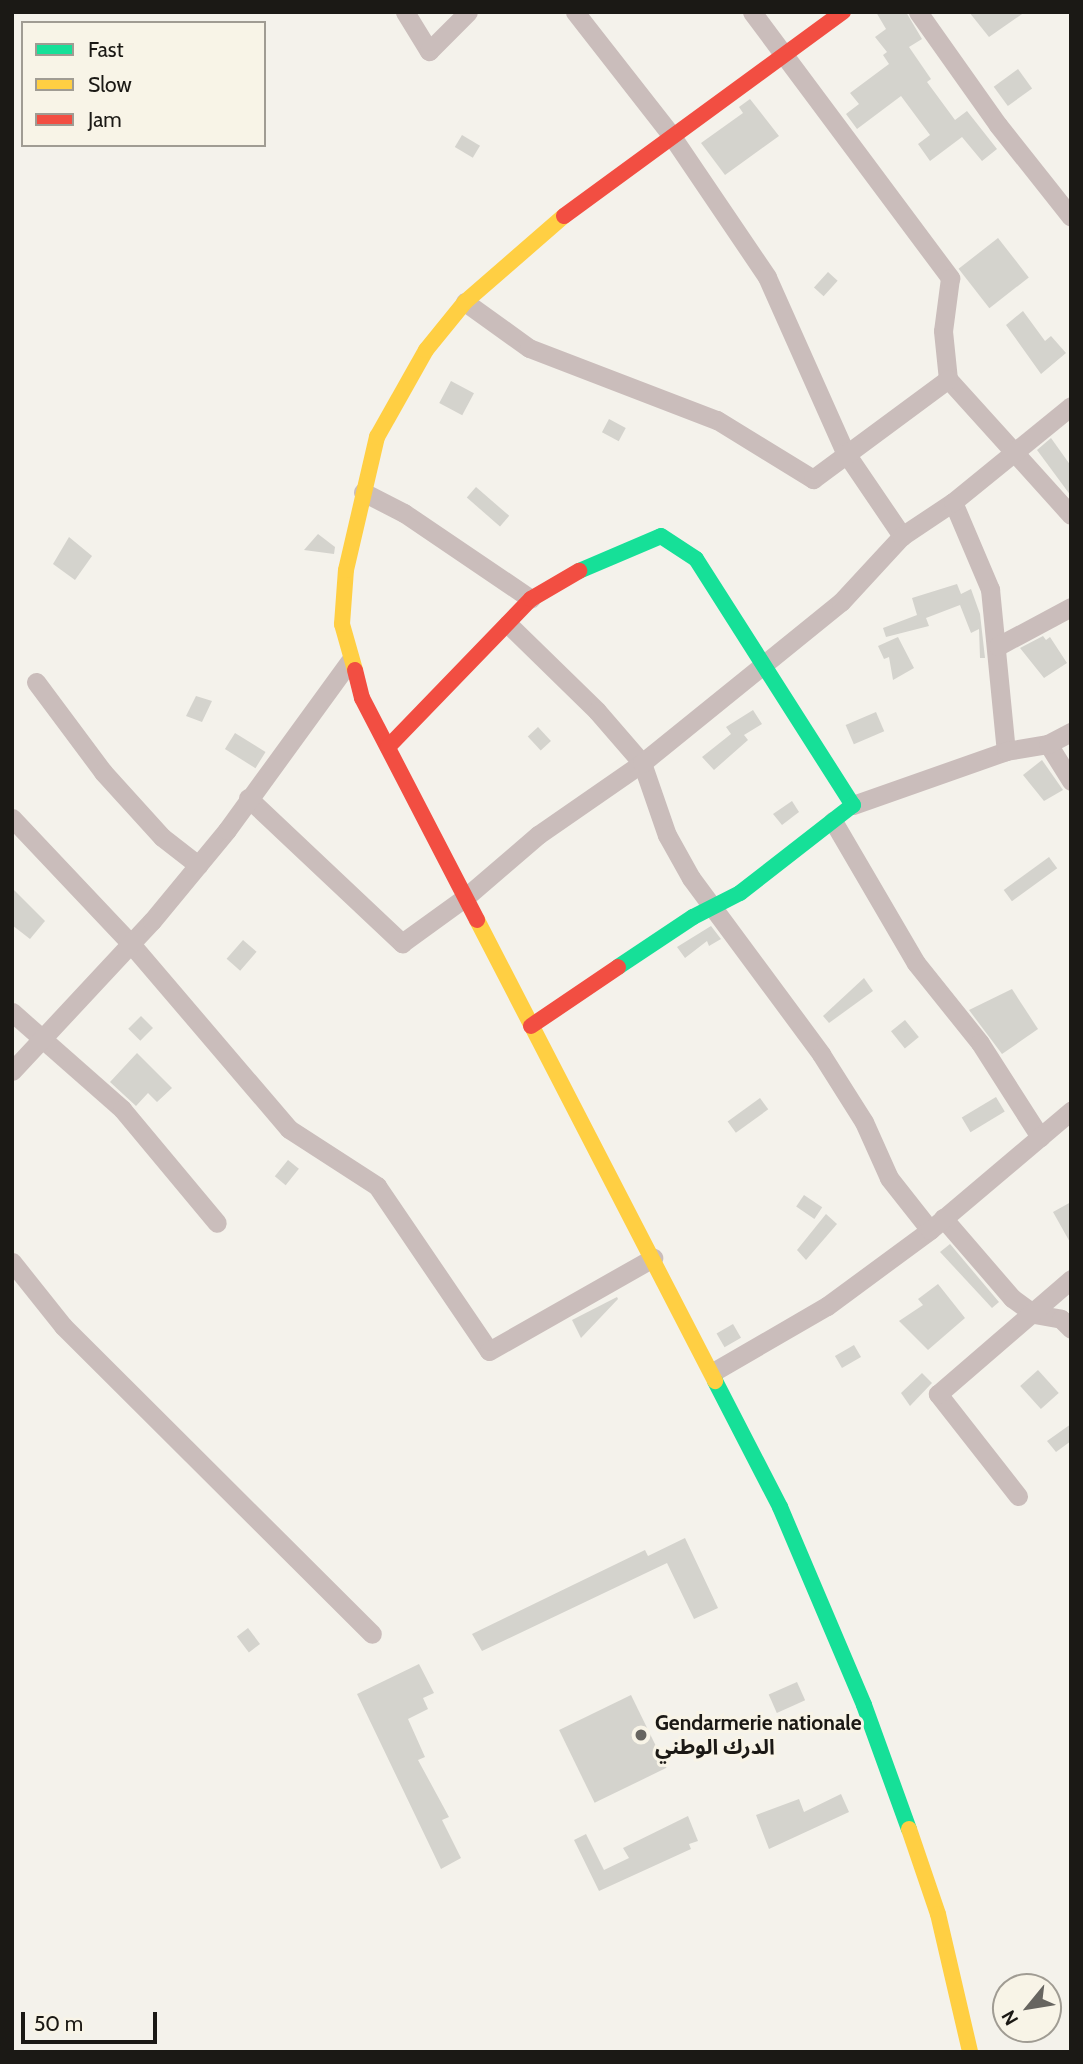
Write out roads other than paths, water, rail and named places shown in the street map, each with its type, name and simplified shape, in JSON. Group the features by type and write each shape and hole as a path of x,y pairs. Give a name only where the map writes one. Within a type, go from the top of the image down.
{"street":[{"path":"405,12 429,51 468,12"},
{"path":"575,12 671,135 767,277 845,452 901,536"},
{"path":"752,12 950,278 943,331 948,379 1071,515"},
{"path":"843,12 671,135 542,232 465,302 399,392 377,437 346,570 342,624 349,662 388,747 713,1372 780,1507 864,1705 938,1914 970,2052"},
{"path":"918,12 998,125 1071,217"},
{"path":"465,302 529,348 717,420 813,479 845,452 948,379"},
{"path":"248,799 402,943 467,896 537,835 642,763 841,602 901,536 953,502 1071,406"},
{"path":"363,492 404,513 531,599"},
{"path":"953,502 990,589 998,646 1006,751"},
{"path":"388,747 531,599 587,567 661,536 696,559 853,805"},
{"path":"998,646 1071,607"},
{"path":"508,624 597,711 642,763 667,835 691,878 821,1055 864,1122 889,1178 1012,1298 1034,1314 1061,1319 1071,1329"},
{"path":"12,1071 131,944 198,865 349,662"},
{"path":"36,682 103,772 162,837 198,865"},
{"path":"531,1026 714,906 740,893 853,805 1006,751 1048,744 1071,732"},
{"path":"1048,744 1071,781"},
{"path":"12,818 131,944 289,1129 377,1186 489,1351 653,1258"},
{"path":"833,821 916,963 980,1043 1040,1137"},
{"path":"12,1012 122,1108 217,1223"},
{"path":"713,1372 827,1306 936,1224 1071,1111"},
{"path":"12,1262 63,1326 372,1634"},
{"path":"1018,1496 938,1394 1034,1314 1071,1279"}],"place":[{"name":"Gendarmerie nationale الدرك الوطني","path":"641,1735"}]}
